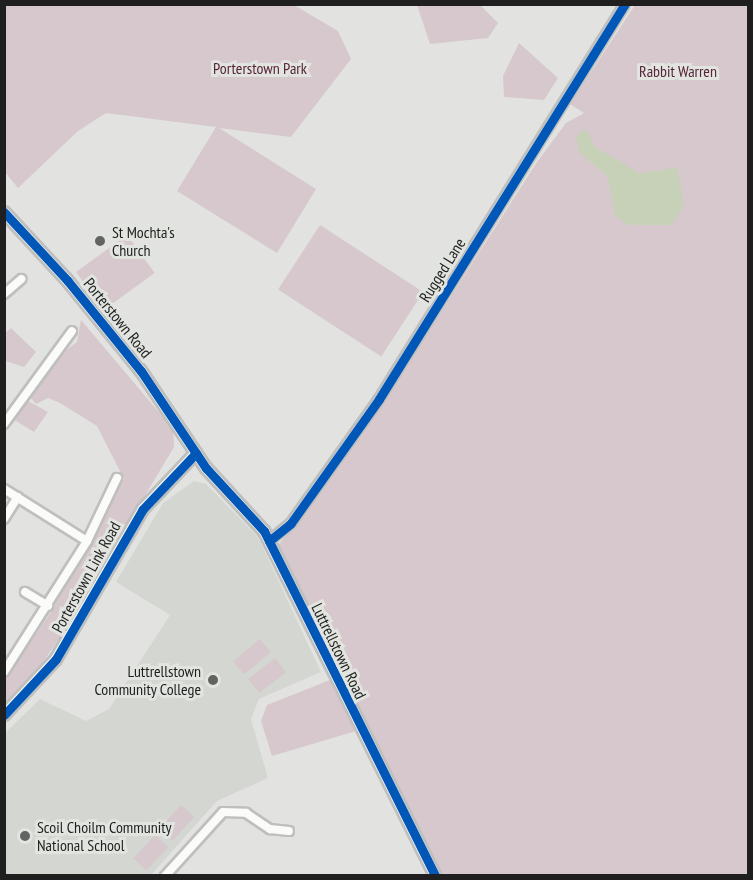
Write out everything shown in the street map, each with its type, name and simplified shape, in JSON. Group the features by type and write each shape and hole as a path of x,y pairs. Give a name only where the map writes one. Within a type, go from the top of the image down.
{"street":[{"name":"Rugged Lane","path":"269,541 291,523 379,399 625,4"},
{"name":"Porterstown Road","path":"4,212 67,280 141,371 196,453"},
{"path":"4,294 21,279"},
{"path":"4,424 72,331"},
{"name":"Luttrellstown Road","path":"196,453 269,541 435,876"},
{"name":"Porterstown Link Road","path":"4,716 56,659 142,509 196,453"},
{"path":"6,669 48,606 87,541 117,478"},
{"path":"4,489 87,541"},
{"path":"4,519 18,497"},
{"path":"25,592 48,606"},
{"path":"165,876 223,812 246,813 270,829 289,831"}],"shaded area":[{"path":"586,129 595,147 640,173 677,168 684,204 672,225 629,225 615,216 608,177 579,152 576,136"},
{"name":"Luttrellstown Community College","path":"194,481 206,484 258,537 321,672 259,699 251,719 268,778 217,801 151,875 5,875 4,734 40,699 86,721 109,709 170,615 116,582 163,503"}],"green space":[{"name":"Porterstown Park","path":"4,5 294,5 338,31 351,59 291,137 219,128 316,189 277,253 177,191 216,127 106,113 78,131 18,188 5,172"},
{"path":"417,5 480,5 498,23 488,38 430,44"},
{"name":"Rabbit Warren","path":"635,5 748,5 748,875 443,875 277,547 377,412 537,162 566,123 584,113 570,104"},
{"path":"519,43 558,78 544,100 504,97 503,76"},
{"path":"320,225 423,292 381,357 278,290"},
{"path":"127,235 155,273 104,310 76,272"},
{"path":"81,320 173,429 174,447 63,633 34,675 5,703 4,681 51,612 124,479 97,426 60,403 48,398 36,404 29,396 56,358 77,342"},
{"path":"11,328 36,352 24,367 5,361 5,333"},
{"path":"26,400 48,412 34,432 13,419"},
{"path":"260,639 271,652 244,675 233,661"},
{"path":"275,658 286,672 259,693 248,679"},
{"path":"330,680 356,731 272,756 261,721 267,705"},
{"path":"181,805 194,817 172,841 159,828"},
{"path":"155,835 168,847 146,871 133,858"}],"cycle path":[{"path":"269,541 291,523 379,399 625,4"},
{"path":"4,212 67,280 141,371 206,468 264,531 435,876"},
{"path":"4,715 56,659 143,509 196,453"}],"place":[{"name":"St Mochta's Church","path":"100,241"},
{"name":"Luttrellstown Community College","path":"213,680"},
{"name":"Scoil Choilm Community National School","path":"25,836"}]}
